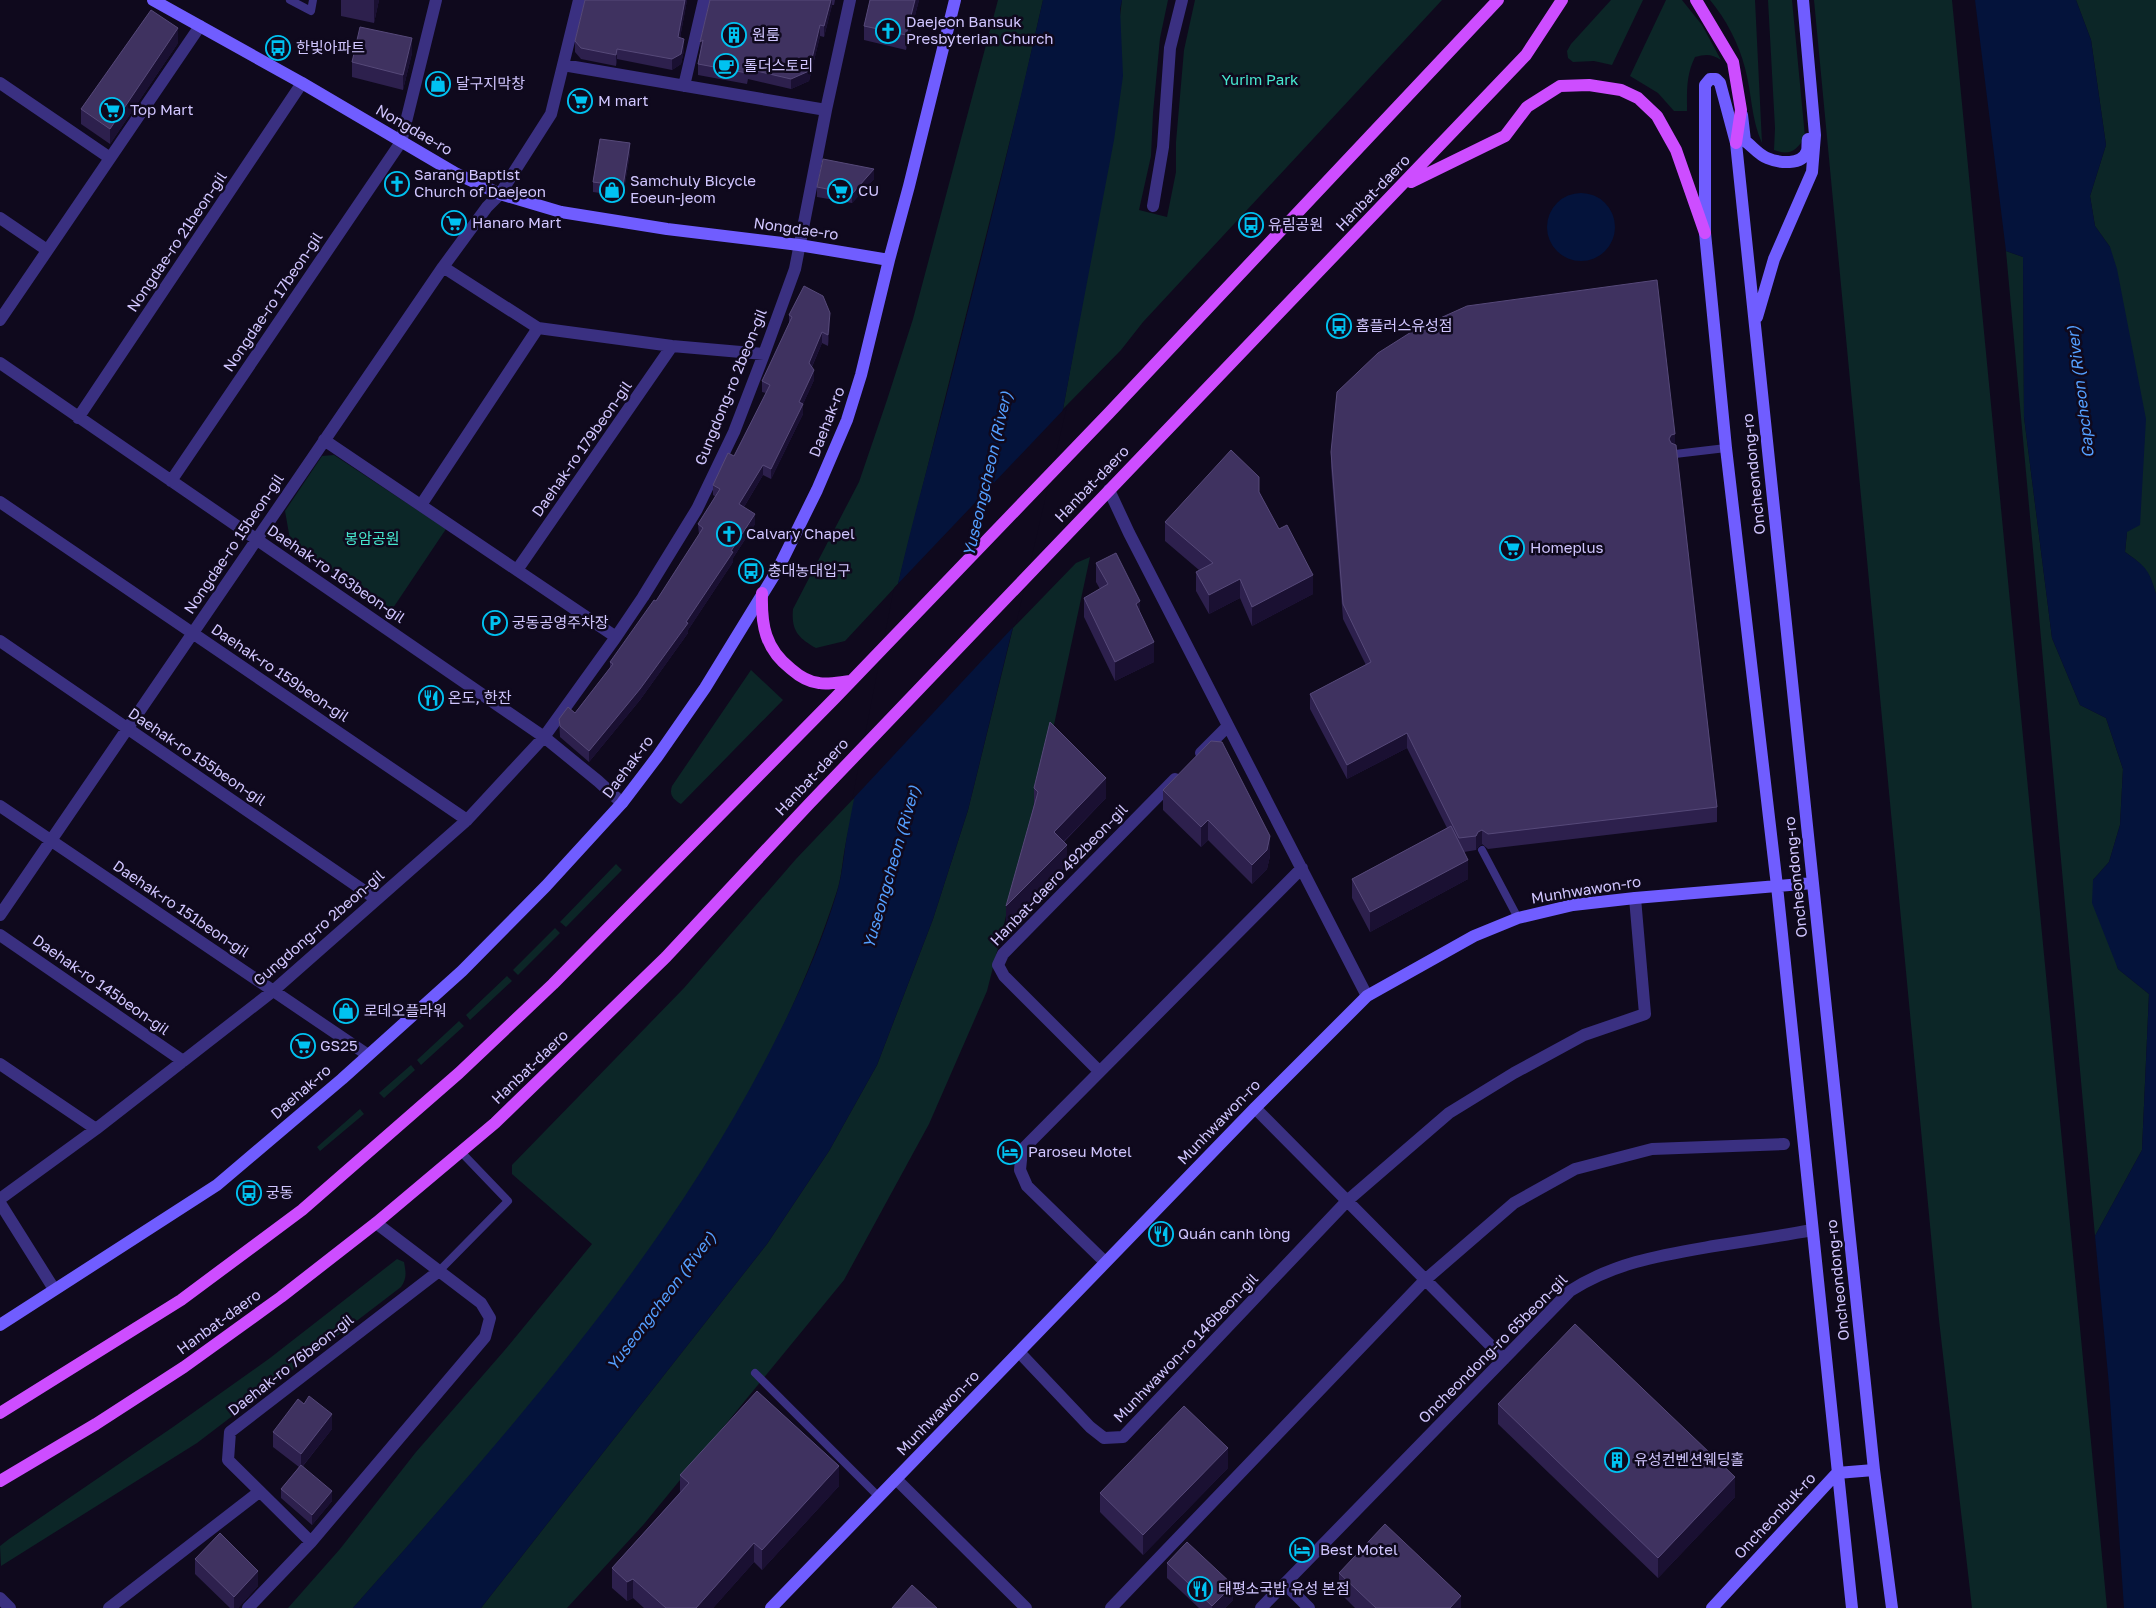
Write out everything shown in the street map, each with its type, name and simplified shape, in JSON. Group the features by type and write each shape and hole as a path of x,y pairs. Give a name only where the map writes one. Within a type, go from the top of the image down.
{"main road":[{"name":"Nongdae-ro","path":"153,0 302,83 455,173 500,194 561,212 667,229 799,245 888,260"},
{"name":"Daehak-ro","path":"0,1325 218,1185 462,971 546,886 622,804 658,757 705,688 778,568 817,490 847,420 864,366 888,260 909,186 955,0"},
{"path":"0,1412 181,1300 302,1210 459,1072 553,984 835,698 844,681 1109,412 1498,0"},
{"name":"Hanbat-daero","path":"0,1481 96,1424 184,1367 280,1297 376,1223 461,1152 562,1060 666,957 1086,513 1526,55 1562,0"},
{"path":"1696,0 1733,62 1745,141 1766,158 1781,162 1793,162 1806,152 1812,99"},
{"path":"1755,324 1774,259 1812,172 1815,135 1803,0"},
{"name":"Oncheondong-ro","path":"1852,1608 1777,886 1726,448 1705,233 1705,85 1710,79 1716,79 1720,83 1736,142 1874,1470 1892,1608"},
{"path":"1402,186 1505,136 1526,107 1560,86 1589,85 1621,90 1638,98 1657,116 1676,150 1705,233"},
{"path":"1736,142 1741,110"},
{"path":"762,593 762,613 767,637 778,659 802,678 819,684 844,681"},
{"name":"Munhwawon-ro","path":"771,1608 1020,1353 1105,1262 1367,996 1474,936 1518,918 1573,906 1636,898 1813,883"},
{"name":"Oncheonbuk-ro","path":"1712,1608 1837,1473 1874,1470"}],"street":[{"path":"401,142 436,0"},
{"name":"Nongdae-ro 15beon-gil","path":"0,916 443,267 487,207 500,194 551,114 579,0"},
{"path":"684,86 704,0"},
{"name":"Gungdong-ro 2beon-gil","path":"0,1199 96,1129 273,991 467,820 544,736 616,637 697,509 734,432 795,270 826,110 850,0"},
{"path":"1153,206 1164,147 1170,48 1182,0"},
{"path":"0,320 200,26"},
{"path":"564,65 826,110"},
{"path":"0,83 110,158"},
{"name":"Nongdae-ro 21beon-gil","path":"78,418 302,83"},
{"name":"Nongdae-ro 17beon-gil","path":"171,481 401,142"},
{"path":"0,218 47,250"},
{"path":"443,267 538,328 672,346 764,354"},
{"path":"420,505 538,328"},
{"name":"Daehak-ro 179beon-gil","path":"517,570 672,346"},
{"name":"Daehak-ro 163beon-gil","path":"0,363 544,736 598,781 622,804"},
{"path":"324,440 616,637"},
{"path":"1109,490 1129,533 1367,996"},
{"name":"Daehak-ro 159beon-gil","path":"0,502 467,820"},
{"name":"Daehak-ro 155beon-gil","path":"0,641 376,899"},
{"name":"Hanbat-daero 492beon-gil","path":"1099,1071 1004,976 998,965 1003,954 1228,726"},
{"name":"Daehak-ro 151beon-gil","path":"0,806 368,1055"},
{"path":"1105,1262 1027,1186 1020,1170 1022,1150 1302,868"},
{"name":"Munhwawon-ro 146beon-gil","path":"1020,1353 1097,1433 1104,1438 1124,1437 1347,1201 1449,1113 1584,1035 1645,1014 1636,898"},
{"name":"Daehak-ro 145beon-gil","path":"0,935 183,1061"},
{"path":"0,1064 96,1129"},
{"path":"1255,1108 1504,1359"},
{"path":"1111,1608 1425,1280 1514,1203 1575,1169 1652,1149 1784,1144"},
{"path":"0,1203 54,1289"},
{"path":"248,1608 311,1542 485,1337 490,1318 481,1303 376,1223"},
{"name":"Oncheondong-ro 65beon-gil","path":"1261,1608 1570,1291 1591,1277 1626,1264 1664,1255 1812,1230"},
{"name":"Daehak-ro 76beon-gil","path":"311,1542 228,1460 230,1432 439,1271"},
{"path":"896,1479 1026,1608"},
{"path":"109,1608 259,1492"},
{"path":"1285,1584 1309,1608"},
{"path":"0,1598 10,1608"}],"lane":[{"path":"290,0 311,11 313,0"},
{"path":"1675,454 1726,448"},
{"path":"1482,850 1518,918"},
{"path":"439,1271 508,1201 461,1152"},
{"path":"755,1373 879,1497"}],"green space":[{"path":"998,0 1043,0 1022,93 898,584 845,641 816,648 797,633 793,623 793,609 859,482 887,400 913,319"},
{"name":"Yurim Park","path":"1122,0 1168,0 1160,38 1151,156 1139,210 1167,217 1176,172 1176,142 1184,50 1195,0 1442,0 1143,322 1121,350 1063,409 1088,272"},
{"path":"1611,0 1643,0 1612,65 1594,61 1573,62 1568,58 1567,51 1571,44"},
{"path":"1666,0 1682,0 1702,25 1721,60 1709,55 1695,57 1687,90 1687,111 1674,111 1658,93 1630,76"},
{"path":"1710,0 1755,0 1762,143 1758,134 1747,78 1736,41 1727,24"},
{"path":"1768,0 1792,0 1805,137 1799,146 1788,152 1774,150 1775,128"},
{"path":"1814,0 1952,0 2107,1608 1972,1608 1939,1320"},
{"path":"2076,0 2156,0 2156,594 2145,570 2125,552 2127,532 2110,247 2095,226 2090,196 2106,145 2091,40"},
{"path":"2006,251 2023,257 2024,417 2052,638 2080,705 2106,718 2123,769 2120,825 2109,862 2093,880 2118,969 2149,994 2142,1150 2095,1236"},
{"name":"봉암공원","path":"334,455 446,529 391,611 291,545 285,511 322,456"},
{"path":"1090,557 1052,734 987,991 929,1124 844,1280 644,1524 567,1608 481,1608 767,1244 829,1151 877,1065 933,919 968,810 1013,628 1076,563"},
{"path":"751,670 783,700 681,804 672,796 672,786"},
{"path":"856,796 838,886 798,993 750,1090 694,1184 632,1274 566,1360 496,1445 353,1608 288,1608 340,1549 416,1452 504,1351 592,1244 512,1174 512,1165 684,988 796,859"},
{"path":"616,864 622,870 566,927 560,922"},
{"path":"555,928 560,933 518,975 513,970"},
{"path":"507,976 512,981 470,1020 466,1015"},
{"path":"459,1021 464,1026 421,1065 417,1060"},
{"path":"411,1065 415,1070 384,1098 379,1093"},
{"path":"360,1109 364,1114 320,1151 317,1147"},
{"path":"397,1259 404,1262 405,1269 405,1278 401,1287 197,1443 1,1566 0,1546 9,1539 270,1358"}],"water":[{"name":"Yuseongcheon (River)","path":"1043,0 1122,0 1120,9 1123,76 1114,140 1063,409 1023,586 968,810 933,919 877,1065 829,1151 767,1244 481,1608 353,1608 527,1407 583,1338 636,1267 686,1194 733,1119 775,1041 809,968 831,911 839,884 884,645 898,584 996,201"},
{"name":"Gapcheon (River)","path":"1975,0 2076,0 2091,40 2106,145 2090,196 2095,226 2110,247 2117,269 2146,419 2140,525 2127,532 2125,552 2146,569 2156,594 2156,1608 2124,1608 2109,1385 2095,1236 2142,1150 2149,994 2118,969 2092,903 2093,880 2109,862 2120,825 2123,769 2106,718 2080,705 2052,638 2024,417 2023,257 2006,251"},
{"path":"1581,193 1594,196 1605,203 1612,214 1615,227 1612,240 1605,251 1594,258 1581,261 1568,258 1557,251 1550,240 1547,227 1550,214 1557,203 1568,196"}],"pier":[{"path":"1067,406 1016,624 852,800 894,588"}],"building":[{"path":"585,0 685,0 678,37 684,39 681,54 672,59 617,49 616,55 581,48 575,41"},
{"path":"710,0 831,0 824,26 820,25 809,71 791,79 748,69 747,73 698,64 703,40 700,42"},
{"path":"870,0 915,0 906,35 864,26"},
{"path":"151,10 178,28 110,129 81,109"},
{"path":"360,27 412,38 403,75 352,62"},
{"path":"600,139 630,143 623,186 593,182"},
{"path":"823,159 874,169 852,194 817,187"},
{"name":"Homeplus","path":"1657,280 1675,434 1671,435 1669,439 1671,443 1676,445 1717,807 1488,834 1482,830 1476,836 1459,838 1407,733 1347,765 1310,694 1371,662 1343,604 1331,452 1337,392 1378,353 1416,329 1467,306"},
{"path":"804,286 823,296 830,313 828,335 822,332 809,363 814,370 799,402 803,404 771,469 763,465 739,504 755,514 731,551 733,552 686,622 688,623 640,689 589,751 560,726 559,719 568,707 575,713 613,664 610,662 654,600 656,601 703,528 698,524 720,489 713,485 728,453 734,456 770,385 762,381 792,317 789,315"},
{"path":"1231,450 1259,477 1259,492 1279,529 1287,525 1313,575 1252,607 1240,579 1209,595 1196,572 1213,563 1165,522"},
{"path":"1116,553 1140,601 1136,604 1154,642 1115,662 1084,598 1108,584 1096,563"},
{"path":"1050,722 1106,778 1054,832 1067,845 1006,906 1038,792 1034,788"},
{"path":"1211,741 1222,742 1270,836 1267,850 1252,865 1208,820 1201,827 1163,790"},
{"path":"1451,826 1468,860 1370,912 1352,879"},
{"name":"유성컨벤션웨딩홀","path":"1575,1324 1735,1477 1658,1558 1498,1404"},
{"path":"757,1391 839,1466 762,1550 754,1543 696,1608 666,1608 633,1579 627,1582 612,1568 689,1483 680,1475"},
{"path":"309,1396 332,1414 301,1454 273,1432 298,1399 304,1404"},
{"path":"1184,1406 1228,1448 1143,1535 1100,1493"},
{"path":"301,1465 332,1491 312,1515 281,1489"},
{"path":"1385,1524 1461,1596 1450,1608 1376,1608 1339,1573"},
{"path":"220,1533 258,1571 234,1597 195,1559"},
{"path":"1187,1542 1233,1585 1212,1606 1167,1563"},
{"path":"912,1585 937,1608 892,1608"}],"place":[{"name":"Daejeon Bansuk Presbyterian Church","path":"888,31"},
{"name":"원룸","path":"734,35"},
{"name":"한빛아파트","path":"278,48"},
{"name":"톨더스토리","path":"726,66"},
{"name":"달구지막창","path":"438,84"},
{"name":"M mart","path":"580,101"},
{"name":"Top Mart","path":"112,110"},
{"name":"Sarang Baptist Church of Daejeon","path":"397,184"},
{"name":"Samchuly Bicycle Eoeun-jeom","path":"612,190"},
{"name":"CU","path":"840,191"},
{"name":"Hanaro Mart","path":"454,223"},
{"name":"유림공원","path":"1251,225"},
{"name":"홈플러스유성점","path":"1339,326"},
{"name":"Calvary Chapel","path":"729,534"},
{"name":"Homeplus","path":"1512,548"},
{"name":"충대농대입구","path":"751,571"},
{"name":"궁동공영주차장","path":"495,623"},
{"name":"온도, 한잔","path":"431,698"},
{"name":"로데오플라워","path":"346,1011"},
{"name":"GS25","path":"303,1046"},
{"name":"Paroseu Motel","path":"1010,1152"},
{"name":"궁동","path":"249,1193"},
{"name":"Quán canh lòng","path":"1161,1234"},
{"name":"유성컨벤션웨딩홀","path":"1617,1460"},
{"name":"Best Motel","path":"1302,1550"},
{"name":"태평소국밥 유성 본점","path":"1200,1589"}]}
